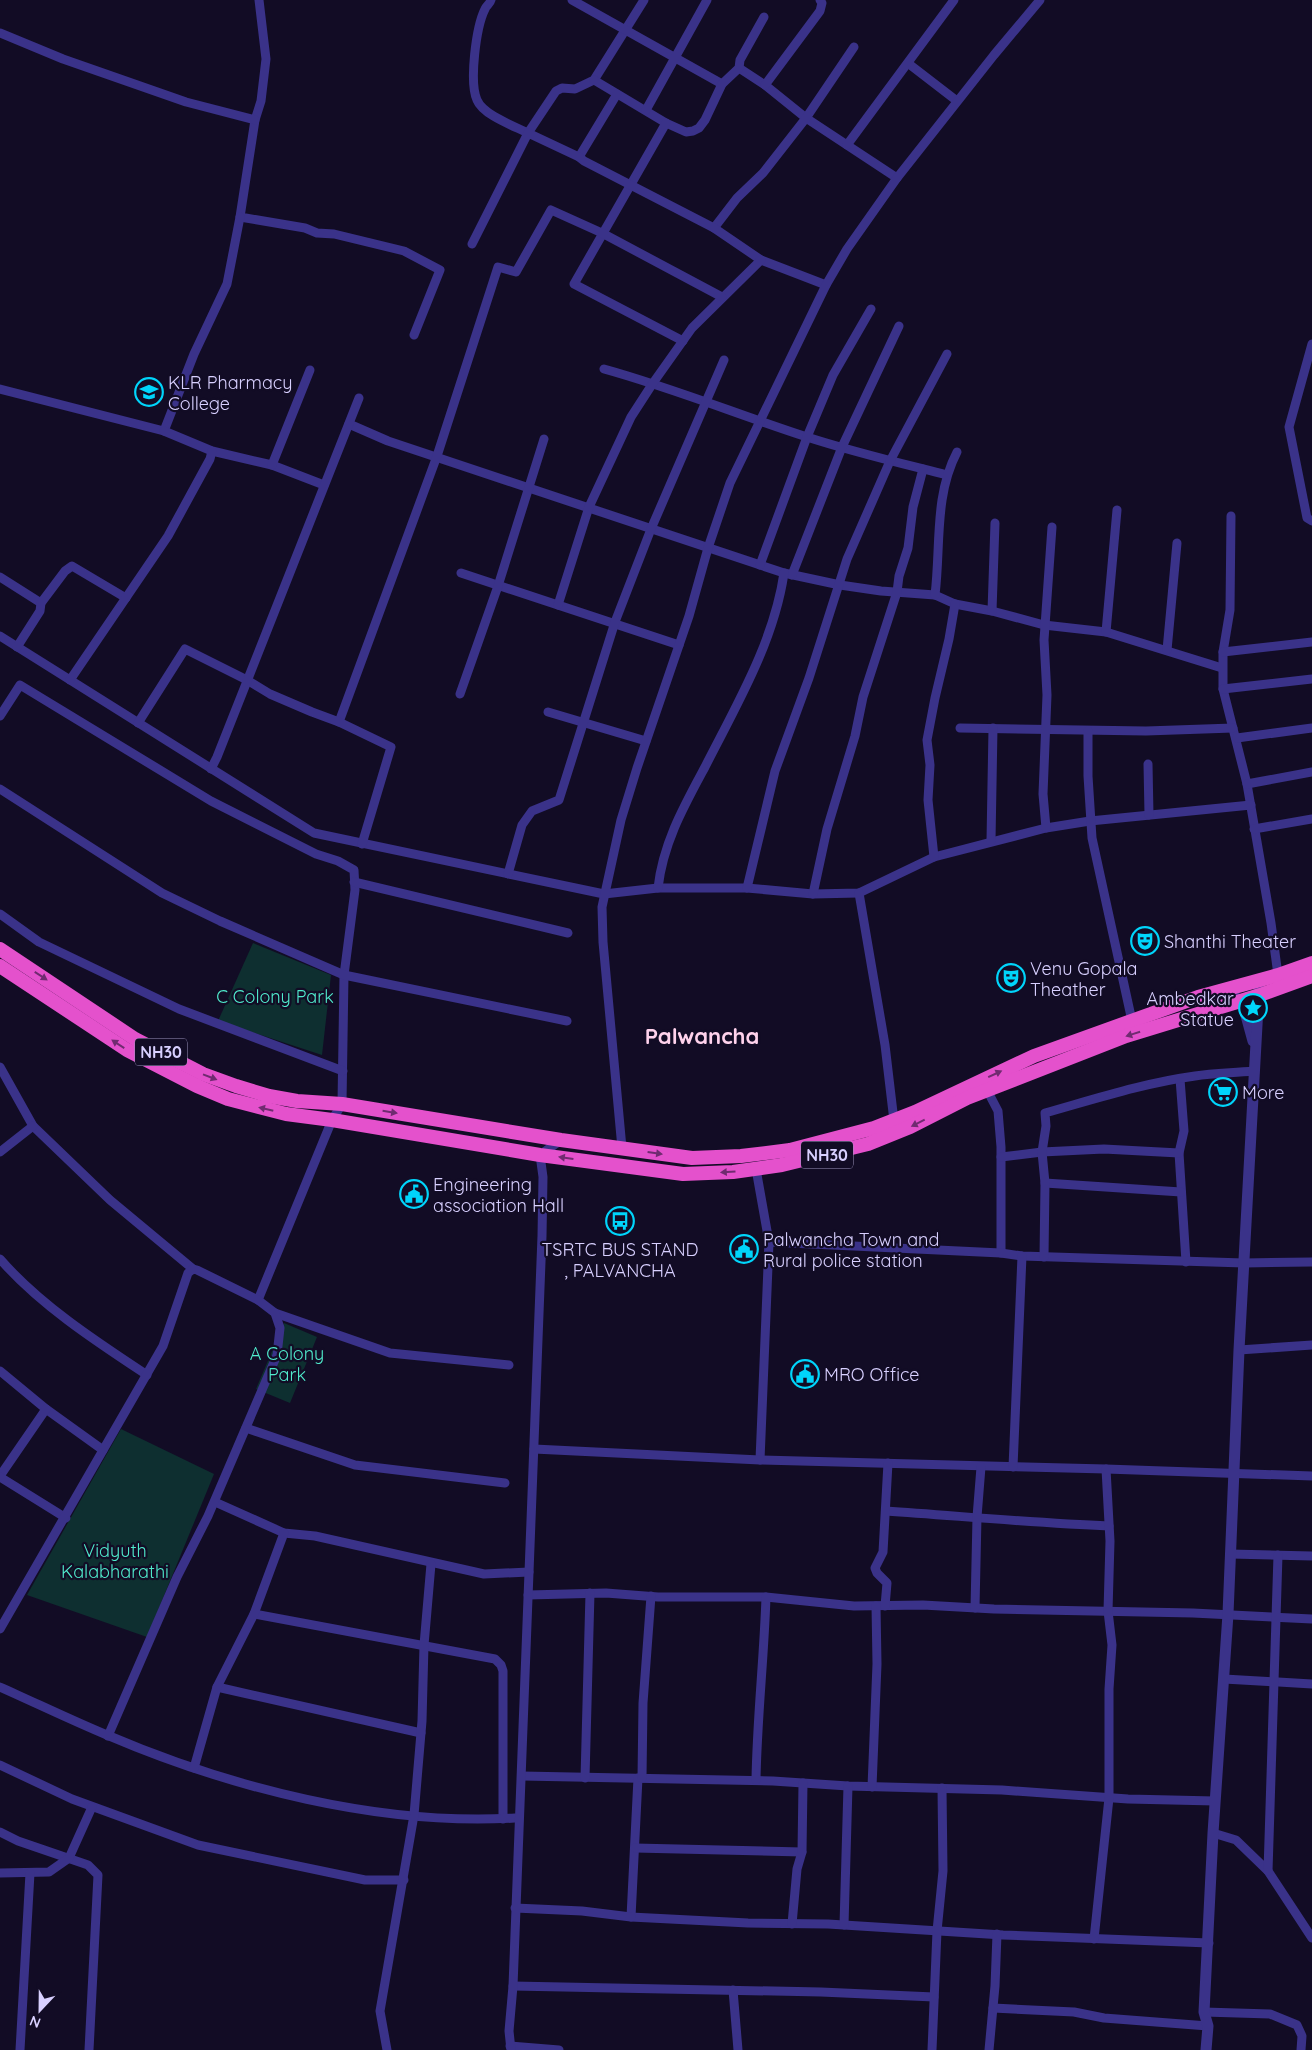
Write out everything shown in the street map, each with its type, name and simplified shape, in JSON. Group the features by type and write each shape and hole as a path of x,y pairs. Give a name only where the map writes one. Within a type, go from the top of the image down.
{"highway":[{"name":"NH30","path":"0,949 135,1038 203,1074 269,1096 316,1103 342,1104 561,1140 692,1158 741,1156 776,1151 835,1139 894,1121 1034,1056 1220,990 1278,975 1312,963"},
{"name":"NH30","path":"0,966 127,1050 197,1086 262,1109 540,1155 683,1174 756,1169 782,1165 868,1144 910,1127 967,1098 1126,1036 1242,1001 1312,976"}],"street":[{"path":"164,431 194,354 227,284 240,217 255,120 261,101 266,59 259,0"},
{"path":"491,0 485,8 475,42 474,78 477,101 490,115 579,157 714,228 760,260 826,285"},
{"path":"572,0 722,84"},
{"path":"472,244 528,133 556,91 562,88 575,88 594,80 644,0"},
{"path":"646,110 707,0"},
{"path":"765,85 820,12 822,3 820,0"},
{"path":"847,145 909,64 954,0"},
{"path":"622,1148 603,942 602,906 621,820 730,483 826,285 847,249 897,178 1040,0"},
{"path":"594,80 666,123 686,132 699,128 705,120 722,84 739,68 740,60 764,17"},
{"path":"0,33 63,59 186,102 255,120"},
{"path":"714,228 737,198 763,173 806,118 854,48"},
{"path":"909,64 957,101"},
{"path":"739,68 765,85 806,118 897,178"},
{"path":"579,157 617,94"},
{"path":"666,123 574,284 683,340"},
{"path":"339,722 437,456 498,267 516,272 551,210 602,233 722,297"},
{"path":"240,217 305,228 316,233 334,234 404,251 440,270 414,335"},
{"path":"558,605 588,507 632,417 652,383 692,328 760,260"},
{"path":"760,565 806,437 833,374 871,309"},
{"path":"658,888 660,867 669,840 686,802 726,727 766,640 788,574 841,447 899,326"},
{"path":"1312,344 1289,427 1307,518 1312,521"},
{"path":"747,888 775,771 840,585 847,559 890,461 947,354"},
{"path":"508,874 522,825 532,811 559,800 615,622 651,528 724,360"},
{"path":"272,465 310,370"},
{"path":"604,370 652,383 806,437 947,475"},
{"path":"0,389 164,431 212,451 272,465 324,485"},
{"path":"211,769 359,398"},
{"path":"349,424 388,441 529,486 788,574 840,585 897,592 935,594 955,604 992,611 1044,625 1106,632 1222,668"},
{"path":"460,694 498,586 544,439"},
{"path":"70,680 168,536 210,459 212,451"},
{"path":"935,594 941,501 947,475 957,452"},
{"path":"813,894 827,829 855,736 864,697 897,592 899,576 908,548 913,507 923,469"},
{"path":"1106,632 1117,510"},
{"path":"1231,516 1230,610 1223,652 1223,689 1237,738 1247,784 1278,975"},
{"path":"992,611 995,523"},
{"path":"1046,828 1043,794 1047,695 1044,625 1052,527"},
{"path":"1167,650 1177,543"},
{"path":"17,647 40,610 41,603 65,571 72,566 126,598"},
{"path":"461,573 679,644"},
{"path":"0,577 41,603"},
{"path":"934,857 928,800 930,765 928,740 955,604"},
{"path":"0,636 314,833 604,894 658,888 747,888 813,894 859,893 934,857 1046,828 1090,821 1251,805"},
{"path":"1223,652 1312,642"},
{"path":"138,723 185,649 247,680 270,694 339,722 391,747 362,844"},
{"path":"1223,689 1312,679"},
{"path":"0,716 20,685 211,801 316,854 338,861 354,870 344,975 342,1104 332,1120 258,1300"},
{"path":"548,712 646,740"},
{"path":"960,728 1146,732 1233,728"},
{"path":"991,841 993,728"},
{"path":"1237,738 1312,728"},
{"path":"1088,731 1090,821 1132,1021"},
{"path":"1148,764 1149,815"},
{"path":"1247,784 1312,772"},
{"path":"0,789 162,893 220,921 344,975 567,1021"},
{"path":"1254,829 1312,819"},
{"path":"354,882 568,933"},
{"path":"859,893 885,1045 894,1121"},
{"path":"0,914 39,942 179,1008 343,1071"},
{"path":"1206,2050 1208,2026 1204,2012 1209,1943 1213,1833 1228,1614 1253,1071 1260,995 1258,979"},
{"path":"1220,990 1242,1001 1255,1047"},
{"path":"0,1067 33,1126 110,1200 193,1269 258,1300 275,1313 390,1353 509,1365"},
{"path":"1044,1257 1045,1183 1042,1152 1046,1113 1143,1086 1180,1078 1253,1071"},
{"path":"1180,1078 1184,1131 1180,1153 1181,1192 1186,1262"},
{"path":"987,1090 998,1112 1001,1157 1001,1253"},
{"path":"0,1152 33,1126"},
{"path":"560,2050 510,2048 509,2031 513,1986 534,1449 543,1177 540,1155 561,1140"},
{"path":"1001,1157 1042,1152 1104,1149 1180,1153"},
{"path":"760,1460 769,1242 756,1169 776,1151"},
{"path":"1045,1183 1181,1192"},
{"path":"769,1242 1001,1253 1044,1257 1244,1264 1312,1262"},
{"path":"1013,1467 1022,1256"},
{"path":"0,1259 11,1272 83,1333 148,1375"},
{"path":"0,1630 148,1375 163,1346 185,1278 188,1272 193,1269"},
{"path":"108,1736 177,1577 215,1502 276,1355 280,1328 275,1313"},
{"path":"1239,1350 1312,1345"},
{"path":"0,1371 46,1409 104,1450"},
{"path":"46,1409 0,1476 66,1518"},
{"path":"246,1428 355,1465 505,1483"},
{"path":"534,1449 760,1460 1312,1476"},
{"path":"872,1787 881,1606 887,1583 877,1573 875,1568 883,1552 888,1463"},
{"path":"975,1608 977,1517 981,1466"},
{"path":"1094,1939 1108,1798 1109,1689 1112,1645 1108,1611 1109,1526 1106,1469"},
{"path":"215,1502 284,1532 315,1536 431,1564 484,1574 529,1572"},
{"path":"886,1511 977,1517 1027,1523 1109,1526"},
{"path":"194,1768 217,1687 254,1614 284,1532"},
{"path":"1230,1554 1312,1556"},
{"path":"1268,1871 1278,1555"},
{"path":"387,2050 380,2010 414,1815 421,1734 424,1645 431,1564"},
{"path":"528,1595 590,1593 708,1598 766,1597 854,1606 923,1605 1228,1614 1312,1619"},
{"path":"585,1778 590,1593"},
{"path":"631,1917 651,1596"},
{"path":"756,1780 756,1738 764,1654 766,1597"},
{"path":"254,1614 495,1659 501,1665 503,1684 503,1819"},
{"path":"1224,1679 1312,1684"},
{"path":"0,1687 108,1736 194,1768 266,1789 342,1806 433,1818 515,1818"},
{"path":"217,1687 421,1734"},
{"path":"0,1765 92,1807 198,1845 232,1854 365,1880 404,1880"},
{"path":"522,1776 756,1780 872,1787 1002,1790 1108,1798 1215,1801"},
{"path":"792,1924 797,1869 802,1852 803,1783"},
{"path":"844,1925 848,1786"},
{"path":"932,2050 937,1930 943,1871 942,1788"},
{"path":"0,1873 49,1872 69,1858 92,1807"},
{"path":"0,1832 88,1865 98,1875 89,2050"},
{"path":"1213,1833 1236,1840 1268,1871 1312,1938"},
{"path":"635,1848 802,1852"},
{"path":"20,2050 30,1873"},
{"path":"515,1908 631,1917 748,1923 844,1925 1094,1939 1209,1943"},
{"path":"989,2050 997,1934"},
{"path":"513,1986 821,1992 934,1997"},
{"path":"734,1990 738,2050"},
{"path":"993,2008 1074,2012 1104,2018 1208,2026"},
{"path":"1204,2012 1270,2014 1297,2025 1302,2036 1301,2050"}],"green space":[{"name":"C Colony Park","path":"253,943 331,975 322,1055 218,1021"},
{"name":"A Colony Park","path":"284,1323 317,1337 290,1403 256,1389"},
{"name":"Vidyuth Kalabharathi","path":"121,1429 214,1474 147,1637 27,1595"}],"place":[{"name":"KLR Pharmacy College","path":"149,392"},
{"name":"Shanthi Theater","path":"1145,941"},
{"name":"Venu Gopala Theather","path":"1011,978"},
{"name":"Ambedkar Statue","path":"1253,1008"},
{"name":"More","path":"1223,1092"},
{"name":"Engineering association Hall","path":"414,1194"},
{"name":"TSRTC BUS STAND , PALVANCHA","path":"620,1221"},
{"name":"Palwancha Town and Rural police station","path":"744,1249"},
{"name":"MRO Office","path":"805,1374"}],"district":[{"name":"Palwancha","path":"702,1036"}]}
